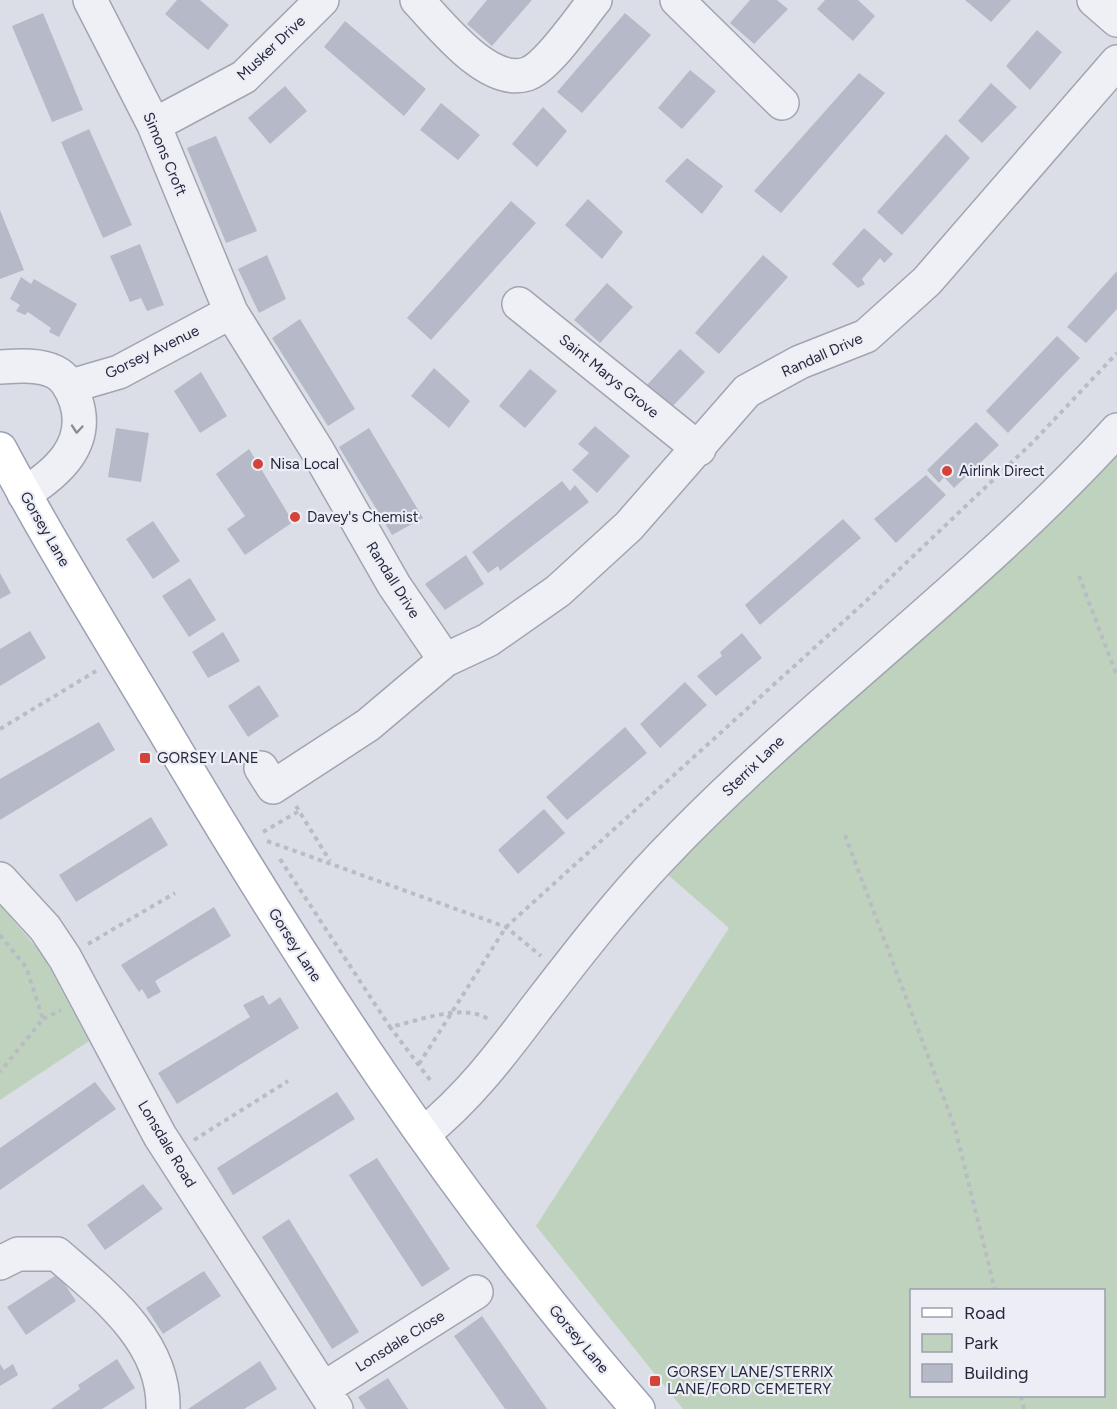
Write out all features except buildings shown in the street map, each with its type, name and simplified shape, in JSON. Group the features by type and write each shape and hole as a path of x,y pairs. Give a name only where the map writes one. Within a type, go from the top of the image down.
{"main road":[{"name":"Gorsey Lane","path":"0,449 24,494 254,882 366,1054 523,1270 588,1352 638,1409"}],"street":[{"name":"Simons Croft","path":"90,0 154,125 231,312"},
{"name":"Musker Drive","path":"154,125 244,77 322,0"},
{"path":"417,0 474,58 492,70 510,76 528,74 543,63 595,0"},
{"path":"677,0 782,103"},
{"path":"1094,0 1117,20"},
{"name":"Randall Drive","path":"280,791 368,725 445,660 488,640 558,591 629,526 699,449 747,391 800,362 866,336 927,281 1117,62"},
{"name":"Saint Marys Grove","path":"519,304 699,449"},
{"name":"Randall Drive","path":"231,312 317,450 394,585 445,660"},
{"name":"Gorsey Avenue","path":"71,386 119,372 231,312"},
{"path":"0,367 29,366 56,372 71,386 78,406 79,428 75,449 49,478 24,494"},
{"name":"Sterrix Lane","path":"423,1134 465,1098 563,974 661,856 757,760 958,584 1056,493 1117,430"},
{"name":"Lonsdale Road","path":"0,879 45,928 65,958 172,1154 330,1399"},
{"path":"0,1263 18,1254 57,1254 114,1304 152,1356 163,1394 163,1409"},
{"name":"Lonsdale Close","path":"330,1399 476,1292"}],"path":[{"path":"419,1064 506,927 864,602 1034,441 1117,352"},
{"path":"1079,576 1117,676"},
{"path":"0,729 120,656"},
{"path":"280,791 330,862"},
{"path":"263,832 280,791"},
{"path":"845,835 955,1128 995,1289"},
{"path":"267,841 506,927 563,974"},
{"path":"65,958 175,893"},
{"path":"0,935 26,967 43,1019 0,1072"},
{"path":"430,1080 390,1027 465,1013 481,1015 512,1039"},
{"path":"172,1154 288,1081"}],"green space":[{"path":"1117,451 1117,1409 683,1409 536,1226 729,928 667,874 760,780"},
{"path":"0,905 42,954 89,1041 0,1100"}],"place":[{"name":"Nisa Local","path":"258,464"},
{"name":"Airlink Direct","path":"947,471"},
{"name":"Davey's Chemist","path":"295,517"},
{"name":"GORSEY LANE","path":"145,758"},
{"name":"GORSEY LANE/STERRIX LANE/FORD CEMETERY","path":"655,1381"}]}
